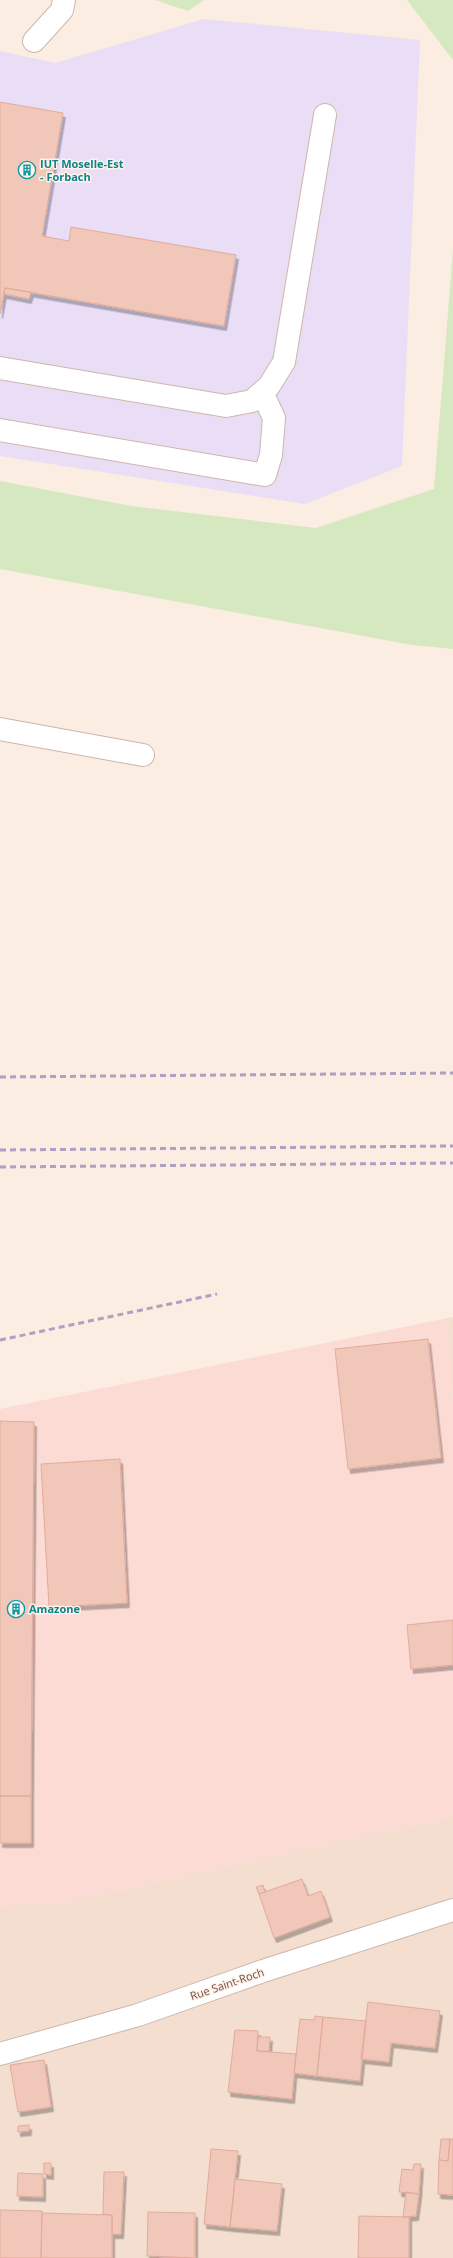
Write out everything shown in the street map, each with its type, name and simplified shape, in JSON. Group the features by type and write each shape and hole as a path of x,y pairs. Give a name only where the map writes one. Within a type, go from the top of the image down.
{"street":[{"path":"34,41 62,10 64,0"},
{"path":"0,368 226,406 252,401 269,386 284,362 325,115"},
{"path":"0,430 264,475 271,455 274,418 262,392"},
{"path":"0,729 143,755"},
{"name":"Rue Saint-Roch","path":"0,2054 138,2015 263,1971 453,1910"}],"shaded area":[{"path":"204,19 420,40 402,466 305,504 0,456 0,51 55,63"},
{"path":"453,1317 453,1403 448,1318"},
{"path":"448,1318 453,1403 453,1817 70,1901 0,1907 0,1409"},
{"path":"453,1817 453,2258 0,2258 0,1907 70,1901"}],"green space":[{"path":"155,0 204,0 188,11"},
{"path":"407,0 453,0 453,60"},
{"path":"453,250 453,649 412,645 0,569 0,481 131,506 316,528 434,489"}],"building":[{"name":"IUT Moselle-Est - Forbach","path":"0,102 63,113 42,236 69,241 71,227 236,255 224,326 5,288 0,314"},
{"path":"5,288 31,292 29,299 4,294"},
{"path":"428,1339 441,1458 348,1469 335,1349"},
{"name":"Amazone","path":"0,1421 34,1422 31,1796 0,1796"},
{"path":"120,1459 127,1603 49,1607 41,1464"},
{"path":"453,1620 453,1665 411,1669 407,1625"},
{"path":"0,1796 31,1796 31,1843 0,1843"},
{"path":"302,1879 308,1896 321,1891 330,1917 274,1938 259,1894"},
{"path":"263,1885 265,1892 259,1894 256,1887"},
{"path":"368,2002 440,2011 435,2048 391,2043 389,2062 361,2059"},
{"path":"315,2016 323,2017 317,2076 294,2073 300,2019 314,2020"},
{"path":"323,2017 366,2021 360,2081 317,2076"},
{"path":"235,2030 258,2031 257,2051 296,2054 292,2099 228,2092"},
{"path":"258,2037 270,2037 269,2051 257,2051"},
{"path":"44,2060 51,2107 18,2112 10,2065"},
{"path":"29,2125 29,2131 18,2132 18,2126"},
{"path":"441,2139 450,2139 448,2161 439,2160"},
{"path":"450,2139 453,2139 453,2195 438,2194 439,2160 448,2161"},
{"path":"211,2149 238,2151 230,2227 204,2224"},
{"path":"44,2163 51,2163 51,2175 44,2174"},
{"path":"414,2164 421,2164 419,2194 399,2192 402,2169 413,2170"},
{"path":"104,2172 124,2172 121,2234 112,2234 112,2215 103,2214"},
{"path":"18,2173 43,2174 43,2197 17,2196"},
{"path":"235,2179 282,2184 277,2231 230,2227"},
{"path":"406,2192 419,2194 416,2216 403,2217"},
{"path":"0,2210 42,2211 41,2258 0,2258"},
{"path":"148,2212 195,2213 195,2258 147,2256"},
{"path":"42,2213 112,2215 112,2258 41,2258"},
{"path":"359,2216 409,2217 409,2258 358,2258"}],"railway":[{"path":"0,1077 453,1073"},
{"path":"0,1150 453,1146"},
{"path":"0,1167 453,1163"},
{"path":"0,1340 217,1294"}],"place":[{"name":"IUT Moselle-Est - Forbach","path":"27,170"},
{"name":"Amazone","path":"16,1609"}]}
